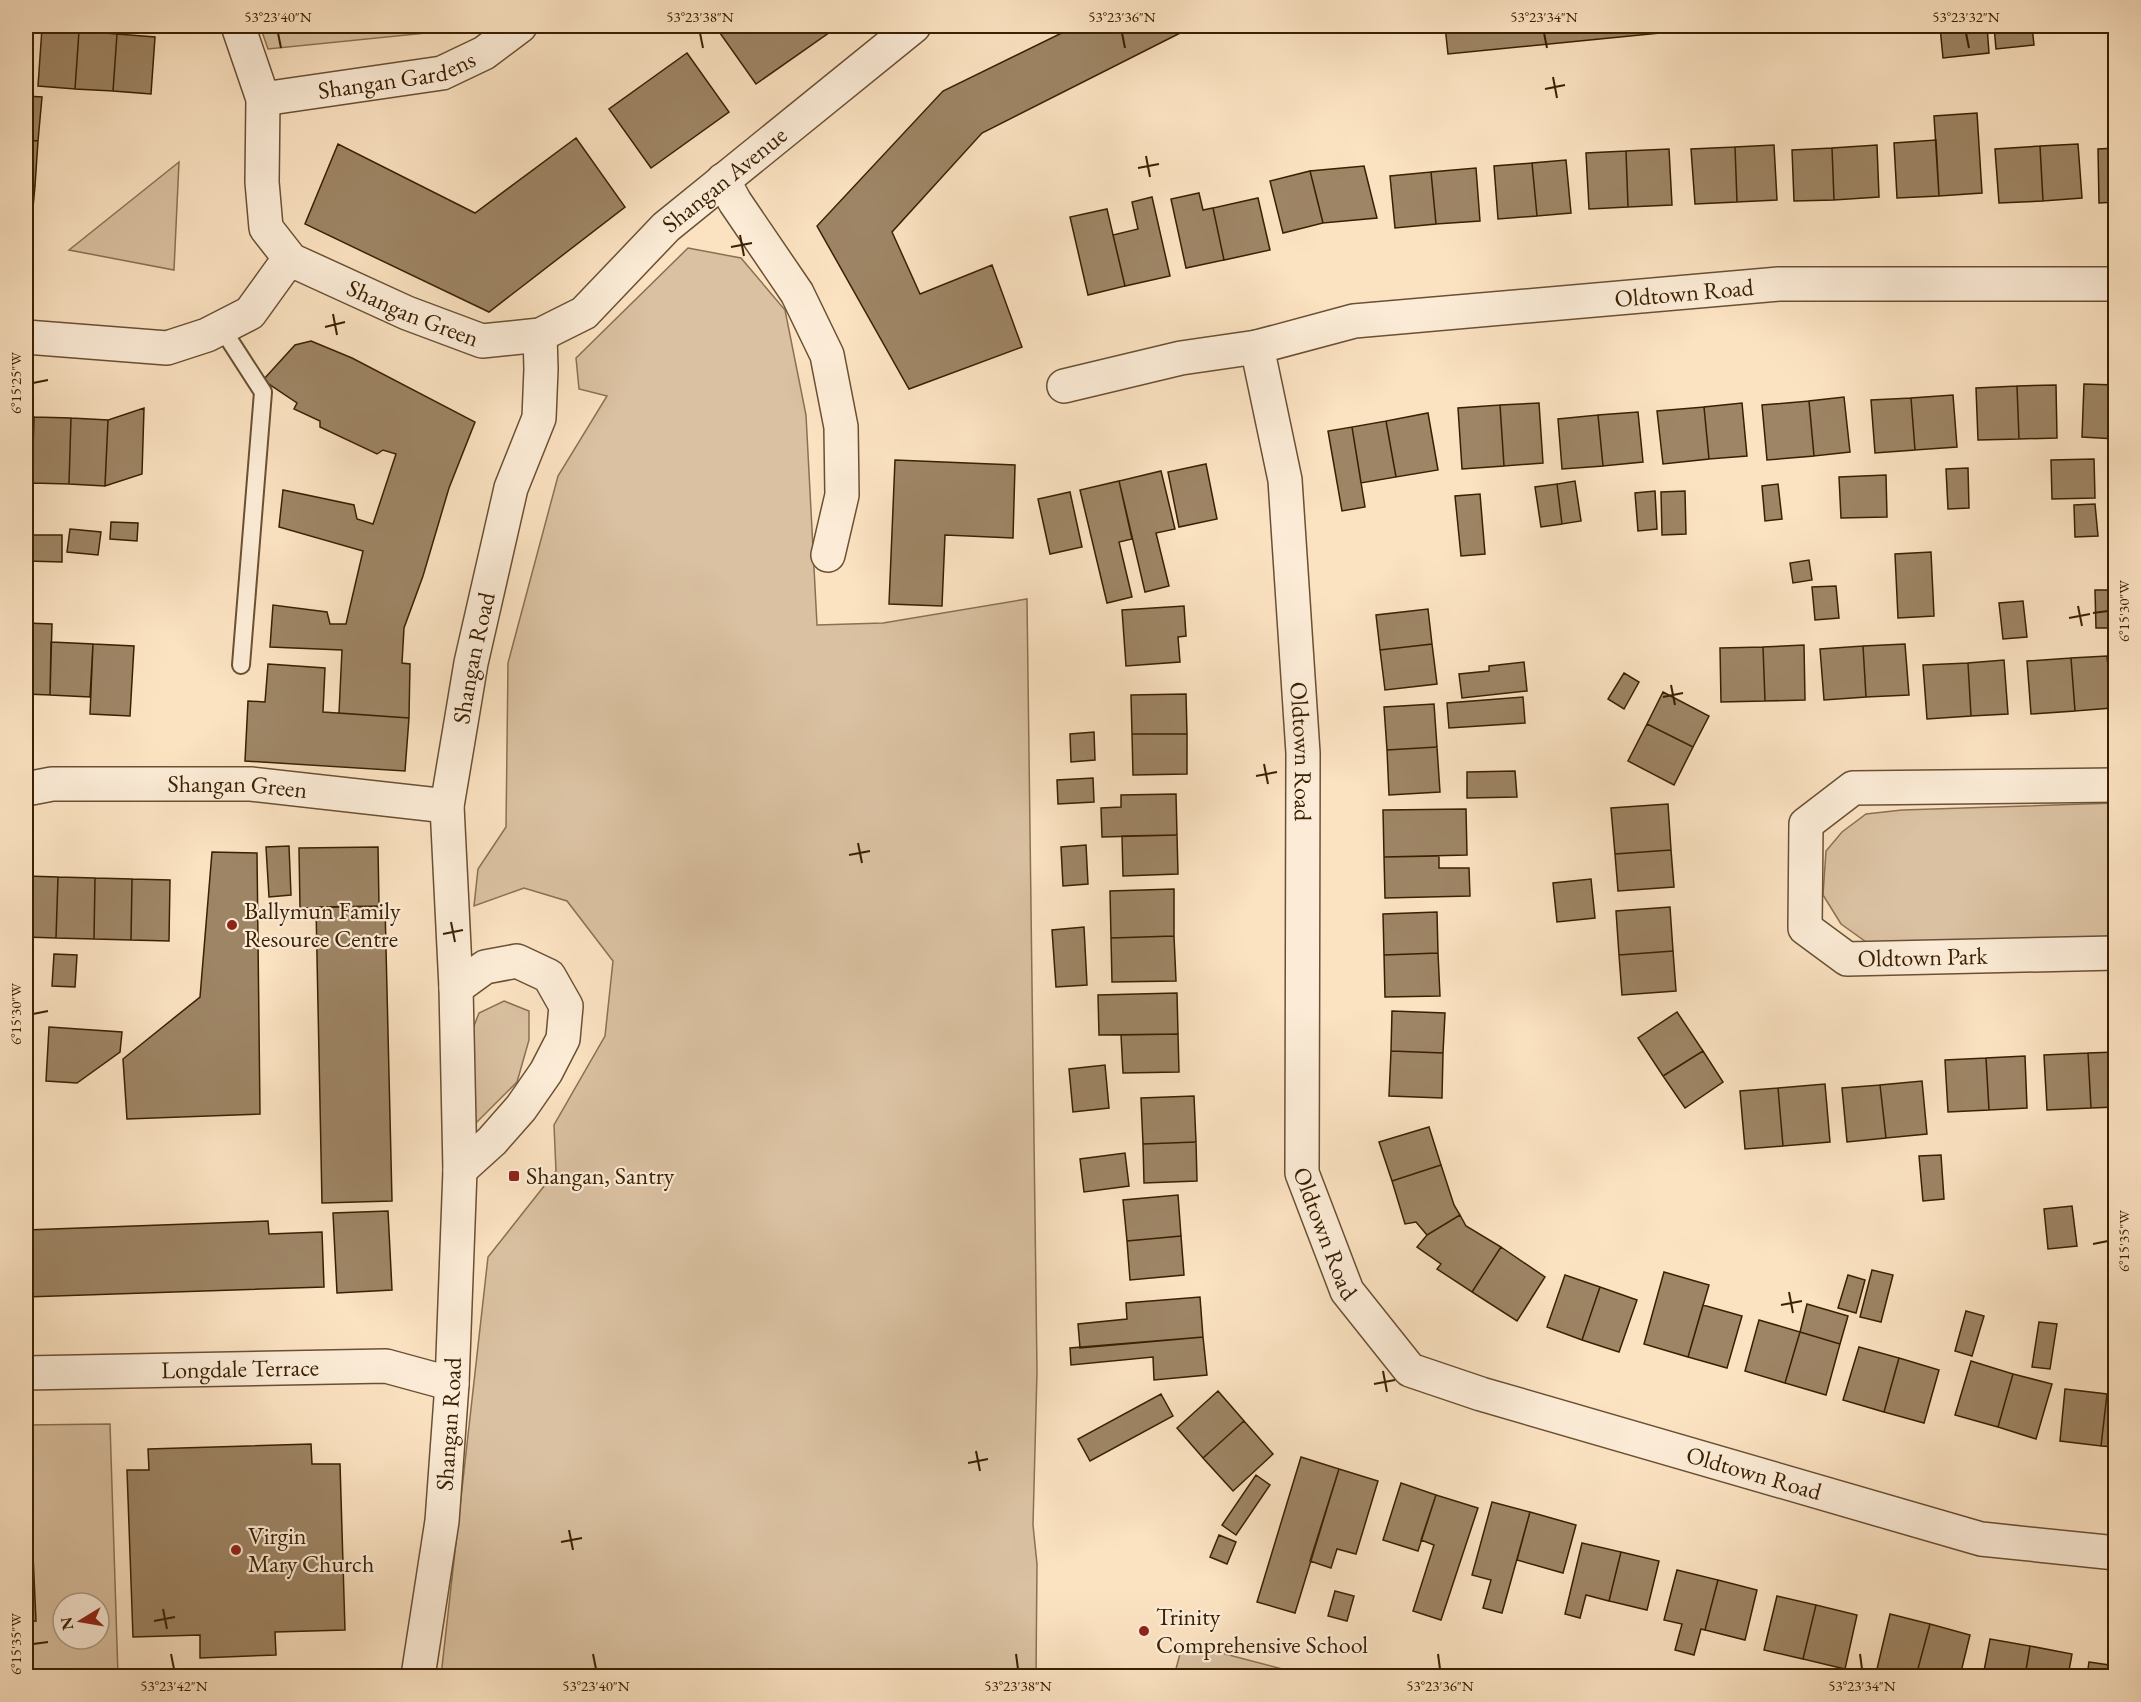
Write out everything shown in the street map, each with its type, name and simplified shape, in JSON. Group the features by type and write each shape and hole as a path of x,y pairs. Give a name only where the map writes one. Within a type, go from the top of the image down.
{"street":[{"name":"Shangan Green","path":"238,26 263,99 262,182 267,228 291,260 407,313 482,341 540,335"},
{"name":"Shangan Gardens","path":"263,99 442,73 484,53 520,26"},
{"name":"Shangan Avenue","path":"540,335 584,313 666,227 914,26"},
{"path":"723,180 735,202 797,293 827,355 841,427 842,495 828,555"},
{"path":"26,337 167,348 207,335 250,313 291,260"},
{"name":"Oldtown Road","path":"1064,386 1180,358 1257,347 1354,321 1779,284 2115,284"},
{"name":"Shangan Road","path":"418,1677 442,1521 452,1384 460,1170 456,988 447,806 471,663 511,488 539,418 542,369 540,335"},
{"name":"Oldtown Road","path":"1257,347 1285,480 1303,753 1302,1173 1347,1291 1410,1370 1481,1394 1981,1539 2115,1553"},
{"name":"Shangan Green","path":"26,789 52,784 251,784 447,806"},
{"name":"Oldtown Park","path":"2115,785 1853,788 1806,824 1805,928 1847,960 2115,953"},
{"path":"456,988 485,967 517,961 549,976 566,1006 563,1039 546,1072 521,1108 492,1141 460,1170"},
{"name":"Longdale Terrace","path":"26,1373 386,1366 452,1384"}],"lane":[{"path":"221,327 263,392 241,665"}],"shaded area":[{"path":"260,26 422,26 427,33 268,49"},
{"path":"179,162 174,270 69,250"},
{"path":"688,248 741,258 785,310 806,415 817,625 883,623 1027,599 1037,1371 1033,1525 1037,1564 1036,1676 441,1676 488,1257 556,1171 554,1125 605,1036 613,961 567,901 524,888 474,906 478,869 506,827 508,663 558,476 607,396 579,389 576,358"},
{"path":"2115,803 2115,936 1869,944 1841,924 1823,895 1826,851 1842,832 1866,814 1902,810"},
{"path":"504,1001 529,1011 529,1040 517,1082 473,1126 463,1054 479,1013"},
{"path":"110,1424 118,1676 26,1676 26,1425"},
{"path":"1183,1643 1309,1676 1174,1676"}],"building":[{"path":"715,26 825,26 830,32 756,84"},
{"path":"1076,26 1194,26 982,133 892,232 920,294 992,265 1022,347 909,389 817,226 943,91"},
{"path":"1445,26 1731,26 1448,54"},
{"path":"1987,26 1989,53 1943,58 1940,27"},
{"path":"1994,26 2032,26 2034,45 1996,49"},
{"path":"42,28 79,31 75,89 38,86"},
{"path":"79,31 117,34 113,91 75,89"},
{"path":"117,34 155,37 151,94 113,91"},
{"path":"687,53 729,112 651,168 609,109"},
{"path":"26,96 42,97 38,141 26,140"},
{"path":"1977,113 1982,193 1939,196 1934,116"},
{"path":"576,138 625,207 489,312 305,224 338,144 475,213"},
{"path":"26,140 38,141 35,186 26,185"},
{"path":"1936,140 1939,196 1897,198 1894,143"},
{"path":"2078,144 2082,198 2043,201 2040,146"},
{"path":"1774,145 1777,200 1737,202 1735,147"},
{"path":"1877,145 1879,197 1834,200 1832,148"},
{"path":"2040,146 2043,201 1999,203 1995,149"},
{"path":"1735,147 1737,202 1695,204 1691,149"},
{"path":"1832,148 1834,200 1794,201 1792,150"},
{"path":"2116,148 2116,202 2099,203 2098,149"},
{"path":"1669,149 1672,205 1628,207 1626,151"},
{"path":"1626,151 1628,207 1589,209 1586,153"},
{"path":"1566,160 1571,213 1537,216 1532,163"},
{"path":"1532,163 1537,216 1498,219 1494,166"},
{"path":"1364,166 1377,218 1323,223 1310,171"},
{"path":"1476,168 1480,221 1436,224 1431,172"},
{"path":"1310,171 1323,223 1283,233 1270,181"},
{"path":"1431,172 1436,224 1395,228 1390,176"},
{"path":"26,185 35,186 31,229 26,229"},
{"path":"1199,193 1203,210 1213,208 1224,260 1186,268 1171,199"},
{"path":"1152,197 1170,276 1125,286 1113,235 1138,229 1132,202"},
{"path":"1258,198 1270,250 1224,260 1213,208"},
{"path":"1107,209 1125,286 1088,295 1070,217"},
{"path":"311,341 352,358 475,422 449,488 423,576 404,628 402,663 410,664 409,718 339,713 342,650 270,647 273,605 327,612 330,624 346,624 363,551 279,527 283,490 354,505 357,519 373,524 396,454 383,450 377,454 320,427 320,421 294,409 297,403 263,380 295,345"},
{"path":"2084,384 2116,385 2116,439 2082,437"},
{"path":"2056,385 2057,438 2019,439 2017,386"},
{"path":"2017,386 2019,439 1978,440 1976,388"},
{"path":"1953,395 1957,447 1915,450 1911,398"},
{"path":"1844,397 1850,452 1814,456 1809,401"},
{"path":"1911,398 1915,450 1875,453 1871,400"},
{"path":"1809,401 1814,456 1767,460 1762,405"},
{"path":"1539,403 1543,463 1504,466 1500,405"},
{"path":"1742,403 1747,456 1709,459 1704,407"},
{"path":"1500,405 1504,466 1462,469 1458,408"},
{"path":"1704,407 1709,459 1663,464 1657,411"},
{"path":"144,408 142,474 105,486 108,420"},
{"path":"1638,412 1643,462 1603,466 1598,415"},
{"path":"1428,413 1438,470 1396,477 1386,421"},
{"path":"1598,415 1603,466 1562,469 1558,419"},
{"path":"26,416 34,417 32,483 26,482"},
{"path":"34,417 71,418 69,484 32,483"},
{"path":"71,418 108,420 105,486 69,484"},
{"path":"1386,421 1396,477 1361,483 1352,427"},
{"path":"1352,427 1365,507 1342,511 1328,431"},
{"path":"2094,459 2095,498 2052,499 2051,460"},
{"path":"895,460 1015,465 1013,538 945,535 942,606 889,604"},
{"path":"1206,464 1217,519 1179,527 1168,472"},
{"path":"1968,468 1969,508 1948,509 1946,469"},
{"path":"1161,471 1175,529 1156,533 1169,586 1145,592 1119,481"},
{"path":"1886,475 1887,517 1841,518 1839,477"},
{"path":"1119,481 1132,539 1119,542 1132,597 1107,603 1080,490"},
{"path":"1575,481 1581,521 1562,524 1557,484"},
{"path":"1557,484 1562,524 1541,527 1535,487"},
{"path":"1778,484 1782,519 1765,521 1762,486"},
{"path":"1655,491 1657,529 1638,531 1635,493"},
{"path":"1685,491 1686,534 1662,535 1661,492"},
{"path":"1070,492 1082,547 1050,554 1038,499"},
{"path":"1480,494 1485,554 1461,556 1455,496"},
{"path":"2095,504 2098,536 2075,537 2074,505"},
{"path":"111,522 138,523 137,541 110,539"},
{"path":"70,529 101,532 98,555 67,552"},
{"path":"28,535 62,535 62,562 27,561"},
{"path":"1931,552 1934,616 1898,618 1895,554"},
{"path":"1809,560 1812,580 1793,583 1790,563"},
{"path":"1836,586 1839,618 1815,620 1812,587"},
{"path":"2095,590 2116,590 2116,628 2096,628"},
{"path":"2023,601 2027,637 2003,639 1999,603"},
{"path":"1184,606 1186,636 1178,637 1180,662 1126,666 1122,610"},
{"path":"1428,609 1432,644 1380,650 1376,615"},
{"path":"26,623 52,624 50,695 26,694"},
{"path":"51,642 93,644 90,697 50,695"},
{"path":"93,644 134,646 130,716 90,714"},
{"path":"1432,644 1437,684 1385,690 1380,650"},
{"path":"1905,644 1909,695 1866,697 1863,646"},
{"path":"1804,645 1805,700 1765,701 1763,647"},
{"path":"1863,646 1866,697 1824,700 1820,649"},
{"path":"1763,647 1765,701 1721,702 1720,648"},
{"path":"2107,656 2112,708 2075,711 2071,658"},
{"path":"2071,658 2075,711 2031,714 2027,661"},
{"path":"2004,660 2008,714 1971,716 1968,663"},
{"path":"1524,662 1527,691 1462,698 1459,674 1489,671 1489,666"},
{"path":"1968,663 1971,716 1927,719 1923,665"},
{"path":"268,664 325,668 323,712 409,718 405,771 245,761 248,701 265,702"},
{"path":"1624,673 1639,682 1624,709 1608,699"},
{"path":"1663,692 1709,716 1693,747 1647,724"},
{"path":"1186,694 1187,734 1132,734 1131,695"},
{"path":"1523,697 1525,723 1449,728 1447,703"},
{"path":"1434,704 1437,747 1387,750 1384,707"},
{"path":"1647,724 1693,747 1674,785 1628,761"},
{"path":"1094,732 1095,760 1071,762 1070,734"},
{"path":"1132,734 1187,734 1187,774 1133,775"},
{"path":"1437,747 1440,792 1389,795 1387,750"},
{"path":"1515,771 1517,797 1467,798 1467,772"},
{"path":"1093,778 1094,802 1058,804 1057,780"},
{"path":"1176,794 1177,835 1102,837 1101,808 1121,807 1121,795"},
{"path":"1668,804 1671,850 1615,854 1611,808"},
{"path":"1466,809 1467,855 1384,857 1383,810"},
{"path":"1177,835 1178,874 1123,876 1122,836"},
{"path":"1086,845 1088,884 1063,886 1061,847"},
{"path":"289,846 291,895 269,897 266,847"},
{"path":"378,847 379,906 300,908 299,848"},
{"path":"1671,850 1674,887 1618,891 1615,854"},
{"name":"Ballymun Family Resource Centre","path":"212,852 257,853 260,1114 127,1119 123,1059 200,997"},
{"path":"1439,856 1439,868 1469,868 1470,896 1385,898 1384,857"},
{"path":"26,876 58,877 56,938 26,937"},
{"path":"58,877 95,878 94,939 56,938"},
{"path":"95,878 132,879 131,940 94,939"},
{"path":"132,879 170,880 169,941 131,940"},
{"path":"1591,879 1595,918 1557,922 1553,883"},
{"path":"1174,889 1174,936 1111,938 1110,891"},
{"path":"385,906 392,1201 322,1203 316,907"},
{"path":"1670,907 1673,951 1619,955 1616,911"},
{"path":"1437,912 1438,953 1384,955 1383,914"},
{"path":"1084,927 1087,985 1056,987 1052,930"},
{"path":"1174,936 1176,981 1112,982 1111,938"},
{"path":"1673,951 1676,991 1622,995 1619,955"},
{"path":"1438,953 1440,996 1385,997 1384,955"},
{"path":"54,954 77,955 75,987 52,986"},
{"path":"1177,993 1178,1034 1099,1035 1098,995"},
{"path":"1392,1011 1445,1013 1443,1053 1391,1051"},
{"path":"1677,1012 1703,1051 1663,1076 1638,1038"},
{"path":"49,1027 122,1032 120,1052 77,1083 46,1081"},
{"path":"1178,1034 1179,1072 1123,1073 1121,1035"},
{"path":"1391,1051 1443,1053 1442,1098 1389,1096"},
{"path":"1703,1051 1723,1082 1685,1108 1663,1076"},
{"path":"2116,1052 2116,1107 2091,1108 2088,1053"},
{"path":"2088,1053 2091,1108 2047,1110 2044,1055"},
{"path":"2025,1056 2027,1108 1989,1110 1986,1058"},
{"path":"1986,1058 1989,1110 1948,1112 1945,1060"},
{"path":"1105,1065 1109,1108 1073,1112 1069,1069"},
{"path":"1922,1081 1927,1134 1886,1138 1880,1085"},
{"path":"1825,1084 1830,1142 1783,1146 1778,1088"},
{"path":"1880,1085 1886,1138 1847,1142 1842,1088"},
{"path":"1778,1088 1783,1146 1745,1149 1740,1091"},
{"path":"1194,1096 1196,1142 1143,1144 1141,1098"},
{"path":"1429,1127 1441,1165 1392,1181 1379,1142"},
{"path":"1196,1142 1197,1181 1144,1183 1143,1144"},
{"path":"1125,1153 1129,1186 1084,1192 1080,1159"},
{"path":"1941,1155 1944,1199 1923,1201 1919,1156"},
{"path":"1441,1165 1454,1205 1460,1215 1427,1235 1416,1222 1405,1224 1392,1181"},
{"path":"1178,1195 1181,1236 1127,1241 1123,1200"},
{"path":"2072,1206 2077,1246 2048,1249 2044,1209"},
{"path":"388,1211 392,1290 337,1293 333,1213"},
{"path":"1460,1215 1466,1226 1501,1247 1472,1292 1437,1269 1441,1264 1417,1247 1427,1235"},
{"path":"268,1221 269,1234 322,1232 324,1287 26,1297 26,1230"},
{"path":"1181,1236 1184,1275 1130,1280 1127,1241"},
{"path":"1501,1247 1545,1277 1517,1321 1472,1292"},
{"path":"1872,1270 1893,1275 1881,1322 1860,1317"},
{"path":"1664,1272 1709,1285 1688,1357 1644,1344"},
{"path":"1565,1275 1600,1287 1582,1340 1547,1327"},
{"path":"1848,1275 1865,1280 1856,1313 1838,1308"},
{"path":"1600,1287 1637,1300 1619,1352 1582,1340"},
{"path":"1200,1297 1203,1337 1080,1348 1078,1324 1127,1319 1126,1303"},
{"path":"1807,1304 1848,1316 1840,1344 1800,1332"},
{"path":"1703,1305 1742,1316 1727,1368 1688,1357"},
{"path":"1966,1311 1984,1316 1972,1356 1955,1351"},
{"path":"1759,1320 1800,1332 1785,1383 1745,1371"},
{"path":"2039,1322 2057,1324 2050,1369 2032,1367"},
{"path":"1800,1332 1840,1344 1826,1395 1785,1383"},
{"path":"1203,1337 1207,1375 1154,1380 1153,1357 1071,1365 1070,1348"},
{"path":"1859,1347 1899,1358 1884,1412 1843,1400"},
{"path":"1899,1358 1939,1370 1924,1423 1884,1412"},
{"path":"1971,1361 2013,1374 1998,1427 1955,1415"},
{"path":"2013,1374 2052,1384 2036,1439 1998,1427"},
{"path":"2065,1389 2107,1394 2101,1446 2060,1441"},
{"path":"1218,1391 1244,1421 1203,1458 1177,1428"},
{"path":"1161,1394 1173,1416 1090,1461 1078,1439"},
{"path":"2107,1394 2116,1395 2116,1447 2101,1446"},
{"path":"1244,1421 1273,1454 1233,1491 1203,1458"},
{"name":"Virgin Mary Church","path":"311,1444 312,1464 340,1464 345,1630 275,1632 276,1655 200,1658 200,1635 133,1637 127,1470 149,1470 148,1449"},
{"path":"1301,1457 1339,1469 1295,1613 1257,1602"},
{"path":"1339,1469 1378,1481 1356,1554 1337,1549 1331,1568 1310,1561"},
{"path":"1256,1475 1270,1485 1236,1535 1222,1525"},
{"path":"1401,1483 1436,1495 1418,1551 1383,1540"},
{"path":"1436,1495 1478,1508 1441,1620 1413,1611 1434,1545 1421,1540"},
{"path":"1492,1502 1530,1512 1502,1613 1483,1608 1491,1580 1472,1575"},
{"path":"1530,1512 1576,1525 1563,1573 1517,1560"},
{"path":"1219,1535 1236,1542 1227,1564 1210,1557"},
{"path":"1582,1543 1621,1552 1609,1601 1586,1595 1580,1618 1565,1614"},
{"path":"1621,1552 1659,1561 1647,1610 1609,1601"},
{"path":"26,1555 33,1555 36,1621 26,1622"},
{"path":"1677,1570 1718,1580 1705,1630 1701,1629 1694,1655 1675,1650 1682,1624 1664,1620"},
{"path":"1718,1580 1757,1590 1745,1640 1705,1630"},
{"path":"1335,1591 1354,1596 1347,1621 1328,1616"},
{"path":"1777,1596 1816,1605 1803,1659 1764,1650"},
{"path":"1816,1605 1857,1615 1845,1669 1803,1659"},
{"path":"1890,1614 1930,1624 1916,1676 1877,1669"},
{"path":"1930,1624 1970,1635 1960,1676 1916,1676"},
{"path":"1990,1639 2030,1646 2025,1676 1983,1676"},
{"path":"2030,1646 2072,1654 2068,1676 2025,1676"},
{"path":"2089,1662 2116,1666 2116,1676 2087,1676"}],"place":[{"name":"Ballymun Family Resource Centre","path":"232,925"},
{"name":"Shangan, Santry","path":"514,1176"},
{"name":"Virgin Mary Church","path":"236,1550"},
{"name":"Trinity Comprehensive School","path":"1144,1631"}]}
